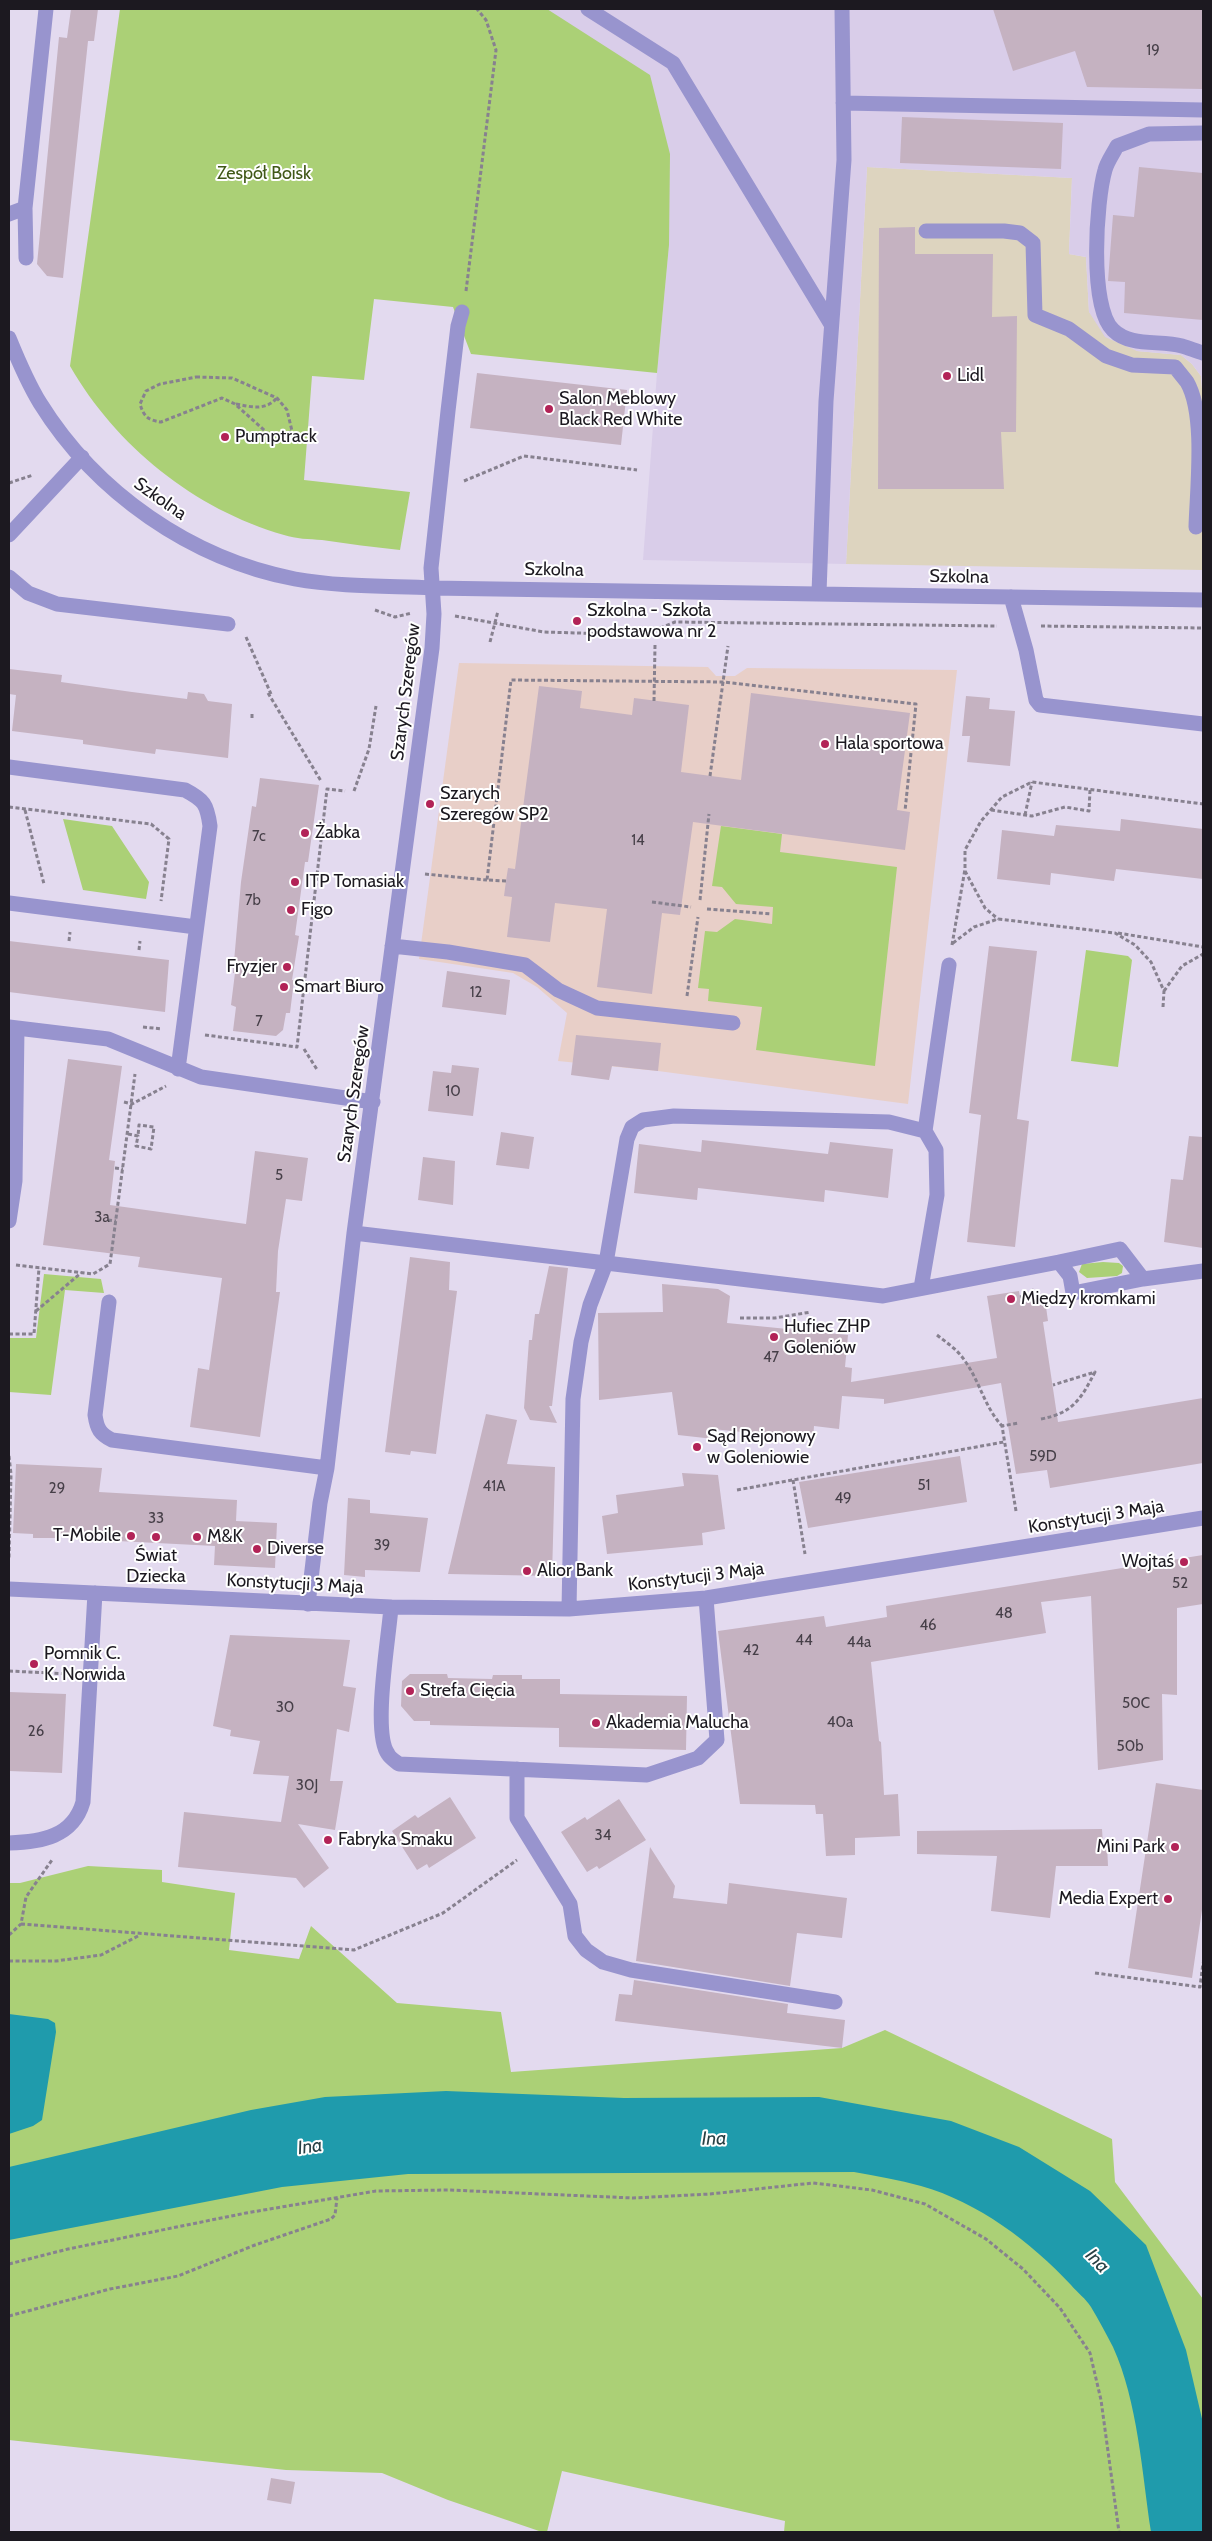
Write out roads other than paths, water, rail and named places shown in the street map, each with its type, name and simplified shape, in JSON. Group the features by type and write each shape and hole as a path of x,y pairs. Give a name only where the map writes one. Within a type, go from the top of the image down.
{"street":[{"path":"26,258 25,208 46,9"},
{"path":"588,9 673,63 831,324"},
{"path":"819,593 831,324 844,160 842,9"},
{"path":"843,103 1203,110"},
{"path":"1203,134 1149,134 1117,146 1105,169 1099,213 1096,277 1101,310 1113,330 1132,340 1181,345 1203,354"},
{"path":"9,214 25,208"},
{"path":"926,231 1020,232 1033,243 1035,315 1069,328 1106,356 1132,365 1175,367 1187,383 1196,407 1201,430 1196,527"},
{"name":"Szarych Szeregów","path":"308,1604 320,1504 327,1468 354,1233 373,1102 432,648 434,614 431,568 458,326 462,312"},
{"name":"Szkolna","path":"9,338 24,373 40,403 82,458 120,495 166,529 204,549 246,566 305,580 342,584 432,588 1203,600"},
{"path":"9,535 82,458"},
{"path":"9,577 28,593 57,604 228,624"},
{"path":"1011,597 1026,650 1036,700 1040,705 1203,724"},
{"path":"9,767 185,790 200,798 207,809 210,826 178,1069"},
{"path":"9,903 196,927"},
{"path":"392,946 448,952 525,965 558,990 597,1008 734,1023"},
{"path":"921,1288 937,1195 936,1150 925,1131 949,965"},
{"path":"9,1221 12,1180 13,1027 108,1039 178,1069 202,1077 373,1102"},
{"path":"569,1609 573,1400 581,1342 590,1305 606,1263 628,1139 632,1126 643,1120 674,1116 889,1122 925,1131"},
{"path":"354,1233 883,1296 1120,1249 1143,1279"},
{"path":"1059,1262 1070,1276 1073,1293 1143,1279 1203,1272"},
{"path":"109,1302 95,1415 97,1428 103,1436 112,1440 327,1468"},
{"name":"Konstytucji 3 Maja","path":"9,1589 391,1607 569,1609 706,1598 1203,1518"},
{"path":"9,1843 56,1836 66,1829 80,1812 83,1802 95,1593"},
{"path":"391,1607 381,1710 382,1737 387,1753 399,1764 647,1775 698,1758 718,1740 706,1598"},
{"path":"517,1769 517,1818 570,1904 574,1936 586,1950 603,1962 631,1970 835,2002"}],"water":[{"path":"9,2014 48,2019 55,2023 56,2032 42,2120 33,2126 9,2134"},
{"name":"Ina","path":"446,2091 624,2098 819,2097 951,2121 1019,2147 1090,2191 1146,2245 1186,2350 1203,2423 1203,2532 1151,2532 1138,2438 1128,2391 1113,2347 1087,2301 1039,2254 1002,2225 963,2202 913,2184 854,2172 408,2174 282,2187 9,2240 9,2167 251,2110 325,2097"}],"place":[{"name":"Lidl","path":"947,376"},
{"name":"Salon Meblowy Black Red White","path":"549,409"},
{"name":"Pumptrack","path":"225,437"},
{"name":"Szkolna - Szkoła podstawowa nr 2","path":"577,621"},
{"name":"Hala sportowa","path":"825,744"},
{"name":"Szarych Szeregów SP2","path":"430,804"},
{"name":"Żabka","path":"305,833"},
{"name":"ITP Tomasiak","path":"295,882"},
{"name":"Figo","path":"291,910"},
{"name":"Fryzjer","path":"287,967"},
{"name":"Smart Biuro","path":"284,987"},
{"name":"Między kromkami","path":"1011,1299"},
{"name":"Hufiec ZHP Goleniów","path":"774,1337"},
{"name":"Sąd Rejonowy w Goleniowie","path":"697,1447"},
{"name":"T-Mobile","path":"131,1536"},
{"name":"Świat Dziecka","path":"156,1537"},
{"name":"M&K","path":"197,1537"},
{"name":"Diverse","path":"257,1549"},
{"name":"Wojtaś","path":"1184,1562"},
{"name":"Alior Bank","path":"527,1571"},
{"name":"Pomnik C. K. Norwida","path":"34,1664"},
{"name":"Strefa Cięcia","path":"410,1691"},
{"name":"Akademia Malucha","path":"596,1723"},
{"name":"Fabryka Smaku","path":"328,1840"},
{"name":"Mini Park","path":"1175,1847"},
{"name":"Media Expert","path":"1168,1899"}],"park label":[{"name":"Zespół Boisk","path":"264,174"}]}
